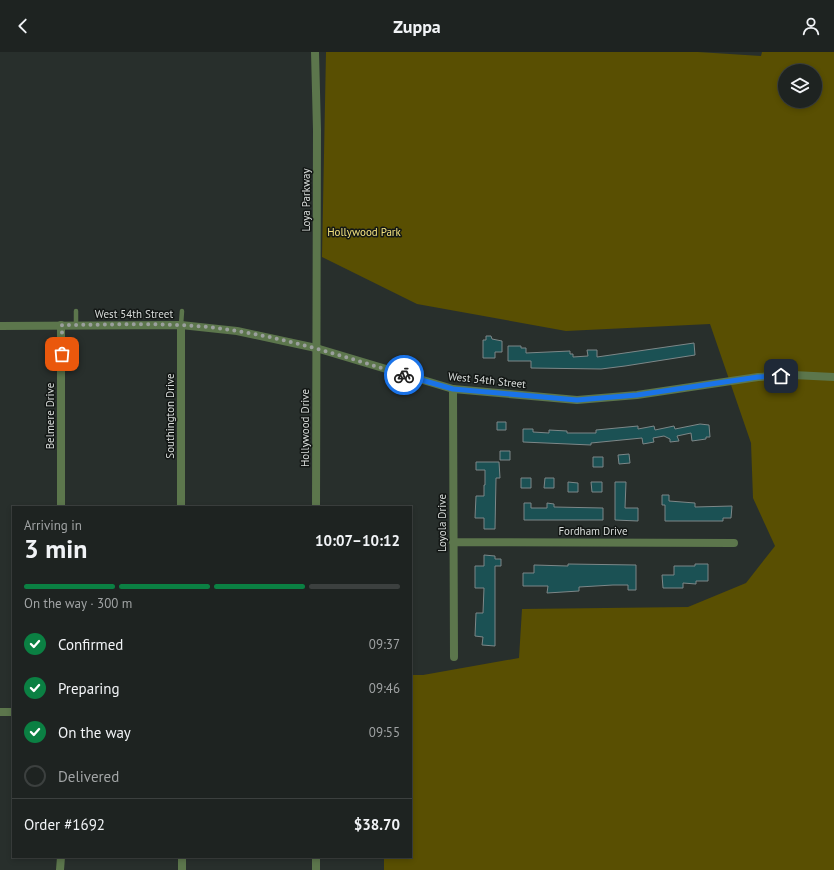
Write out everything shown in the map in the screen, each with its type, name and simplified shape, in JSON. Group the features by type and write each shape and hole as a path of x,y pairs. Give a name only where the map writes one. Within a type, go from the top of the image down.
{"street":[{"name":"Loya Parkway","path":"315,52 318,123 316,348"},
{"name":"Belmere Drive","path":"62,325 62,506"},
{"name":"West 54th Street","path":"0,326 181,325 237,331 316,348 453,389 577,400 637,395 758,377 793,375 834,377"},
{"name":"Southington Drive","path":"181,325 181,506"},
{"name":"Hollywood Drive","path":"316,348 316,506"},
{"name":"Loyola Drive","path":"453,389 454,657"},
{"name":"Fordham Drive","path":"453,542 734,543"},
{"path":"0,712 12,712"},
{"path":"60,858 60,870"},
{"path":"182,858 182,870"},
{"path":"316,858 316,870"}],"lane":[{"path":"76,311 76,325"},
{"path":"181,325 182,311"}],"green space":[{"name":"Hollywood Park","path":"326,52 698,52 761,56 762,52 834,52 834,870 384,870 384,858 412,858 412,675 423,675 519,658 522,609 688,607 746,583 775,546 753,498 751,443 710,324 566,331 417,304 322,257"}],"building":[{"path":"486,336 491,336 492,339 502,341 502,352 495,352 495,358 483,358 483,340 486,340"},
{"path":"694,343 695,355 601,369 531,368 531,361 508,361 508,346 521,346 521,348 526,348 526,353 570,351 570,354 573,354 573,357 588,356 587,350 597,350 597,357"},
{"path":"497,422 506,422 506,430 497,430"},
{"path":"700,424 709,425 710,437 692,441 691,433 677,436 679,441 670,442 670,439 664,436 653,438 654,442 643,444 642,438 591,443 591,445 523,442 523,429 533,429 533,432 549,433 549,430 567,431 567,433 596,433 596,430 638,426 638,429 654,426 655,430 674,426 675,429"},
{"path":"500,451 510,451 510,460 500,460"},
{"path":"629,454 630,463 619,464 618,455"},
{"path":"593,457 603,457 603,467 593,467"},
{"path":"476,462 499,462 500,478 496,478 495,529 484,529 484,518 475,518 476,496 484,496 485,485 485,470 476,470"},
{"path":"521,478 531,478 531,488 521,488"},
{"path":"545,478 554,478 554,488 544,488"},
{"path":"568,482 578,483 578,492 568,492"},
{"path":"591,482 602,482 602,492 592,492"},
{"path":"615,482 626,482 625,508 638,508 638,521 615,520"},
{"path":"662,495 669,495 669,501 695,503 695,507 732,506 731,518 723,518 723,521 665,521 665,505 662,505"},
{"path":"524,503 531,503 531,508 547,508 547,503 554,504 554,507 603,508 603,520 524,520"},
{"path":"484,555 495,556 495,559 501,559 501,566 495,566 495,646 482,645 483,637 475,636 476,613 483,613 484,588 475,588 475,566 484,566"},
{"path":"568,564 636,565 636,590 628,590 628,585 613,585 579,587 579,591 547,593 548,586 523,586 523,573 534,573 534,565 568,566"},
{"path":"695,564 708,564 708,581 696,581 696,584 683,583 683,588 663,588 662,575 674,575 674,566 695,566"}],"way so far":[{"path":"62,354 62,325 181,325 237,331 316,348 404,375"}],"route":[{"path":"404,375 453,389 577,400 637,395 758,377 781,376"}]}
